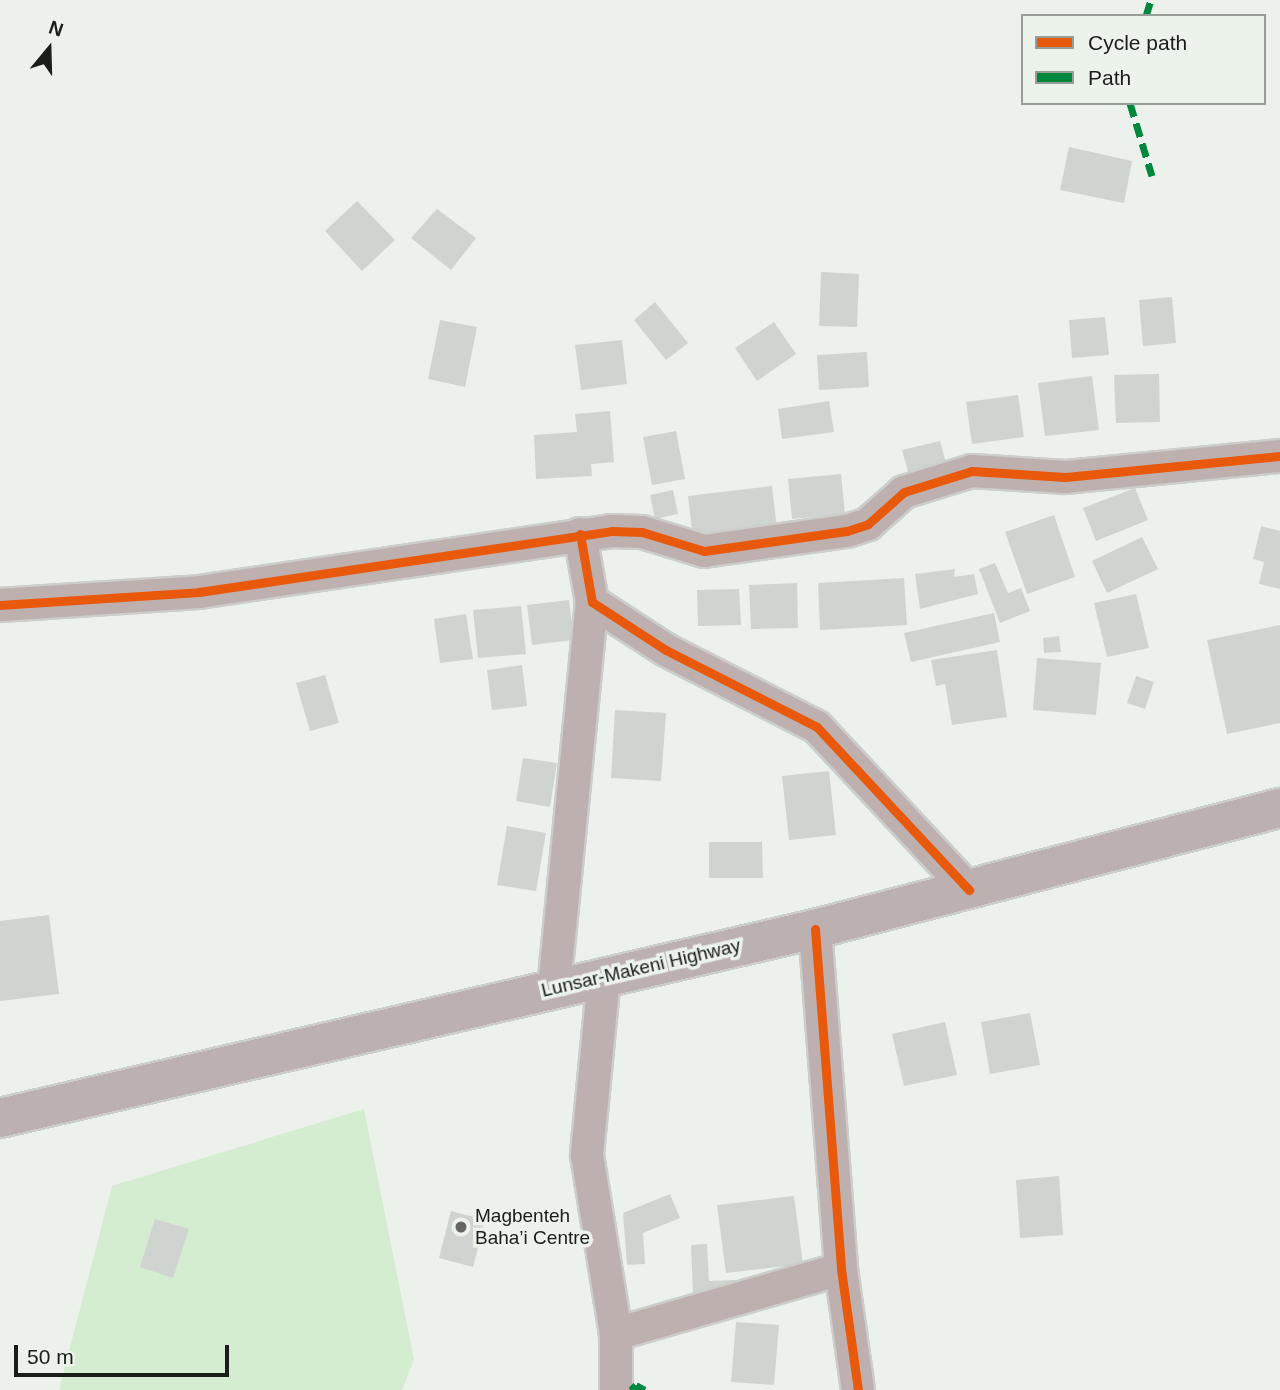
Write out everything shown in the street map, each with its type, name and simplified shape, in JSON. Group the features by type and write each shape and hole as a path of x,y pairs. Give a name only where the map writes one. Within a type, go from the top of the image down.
{"main road":[{"name":"Lunsar-Makeni Highway","path":"0,1118 815,929 1280,808"}],"street":[{"path":"0,605 199,592 580,534 642,532 704,551 847,531 867,524 904,492 972,471 1065,477 1280,456"},
{"path":"554,988 592,602 580,534"},
{"path":"592,602 666,650 817,727 970,890"},
{"path":"815,929 841,1269 858,1390"},
{"path":"604,977 587,1155 616,1334 616,1390"},
{"path":"616,1334 841,1269"}],"green space":[{"path":"364,1109 414,1360 402,1390 59,1390 112,1186"}],"building":[{"path":"1069,147 1132,161 1124,203 1060,190"},
{"path":"357,201 395,240 362,271 325,231"},
{"path":"437,209 476,238 451,270 411,238"},
{"path":"821,272 859,274 857,327 819,326"},
{"path":"1172,297 1176,343 1143,346 1139,300"},
{"path":"655,302 688,343 666,360 634,320"},
{"path":"1105,317 1109,355 1072,358 1069,320"},
{"path":"440,320 477,327 465,387 428,379"},
{"path":"774,322 796,354 757,381 735,348"},
{"path":"622,340 627,384 581,390 575,345"},
{"path":"867,352 869,387 819,390 817,355"},
{"path":"1159,374 1160,422 1116,423 1114,375"},
{"path":"1092,376 1099,430 1045,436 1038,383"},
{"path":"1018,395 1024,437 972,444 966,402"},
{"path":"829,401 834,432 782,439 778,409"},
{"path":"610,411 614,462 591,464 592,476 536,479 534,435 577,432 575,414"},
{"path":"676,431 685,479 652,485 643,437"},
{"path":"940,441 948,470 910,479 902,450"},
{"path":"841,474 845,514 792,519 788,479"},
{"path":"772,486 777,529 693,539 688,496"},
{"path":"1135,488 1148,520 1096,541 1083,508"},
{"path":"673,490 678,514 655,519 650,495"},
{"path":"1054,515 1075,577 1027,594 1005,532"},
{"path":"1261,526 1280,531 1280,589 1259,584 1264,562 1253,559"},
{"path":"1142,537 1158,569 1107,593 1092,561"},
{"path":"995,563 1008,593 1021,588 1030,611 1000,623 979,569"},
{"path":"955,569 954,577 974,574 978,594 920,609 915,574"},
{"path":"904,578 907,625 820,630 818,583"},
{"path":"797,583 798,628 751,629 749,585"},
{"path":"739,589 741,625 698,626 697,590"},
{"path":"1136,594 1149,648 1107,657 1094,603"},
{"path":"569,600 574,640 532,645 527,605"},
{"path":"521,606 526,654 478,658 473,610"},
{"path":"994,613 1000,642 911,662 904,633"},
{"path":"466,614 473,659 440,663 434,619"},
{"path":"1280,625 1280,723 1227,734 1207,640"},
{"path":"1059,636 1061,652 1044,653 1043,638"},
{"path":"997,650 1007,717 952,725 945,684 936,686 931,660"},
{"path":"1037,658 1101,663 1096,715 1033,710"},
{"path":"522,665 527,706 492,710 487,670"},
{"path":"325,675 339,723 310,731 296,683"},
{"path":"1136,676 1154,682 1145,709 1127,703"},
{"path":"615,710 666,713 661,781 611,778"},
{"path":"523,758 557,763 550,807 516,801"},
{"path":"829,771 836,835 789,840 782,776"},
{"path":"507,826 546,833 536,891 497,885"},
{"path":"709,842 762,842 763,878 709,878"},
{"path":"49,915 59,994 0,1001 0,921"},
{"path":"1030,1013 1040,1065 990,1074 981,1022"},
{"path":"945,1022 957,1075 904,1086 892,1034"},
{"path":"1059,1176 1063,1235 1020,1238 1016,1180"},
{"path":"670,1194 680,1218 643,1233 645,1264 627,1265 623,1213"},
{"path":"794,1196 803,1264 726,1273 717,1205"},
{"path":"451,1211 485,1220 473,1267 439,1258"},
{"path":"155,1219 189,1229 173,1278 140,1267"},
{"path":"707,1244 709,1281 735,1280 735,1295 693,1296 691,1245"},
{"path":"736,1322 779,1325 774,1385 731,1382"}],"marked path":[{"path":"1147,14 1151,0"},
{"path":"1131,105 1152,176"},
{"path":"631,1390 636,1385 645,1390"}],"cycle path":[{"path":"0,605 199,592 612,531 642,532 704,551 847,531 868,524 904,492 972,471 1065,477 1280,456"},
{"path":"580,534 592,602 666,650 817,727 969,890"},
{"path":"815,929 841,1269 858,1390"}],"place":[{"name":"Magbenteh Baha’i Centre","path":"461,1227"}]}
